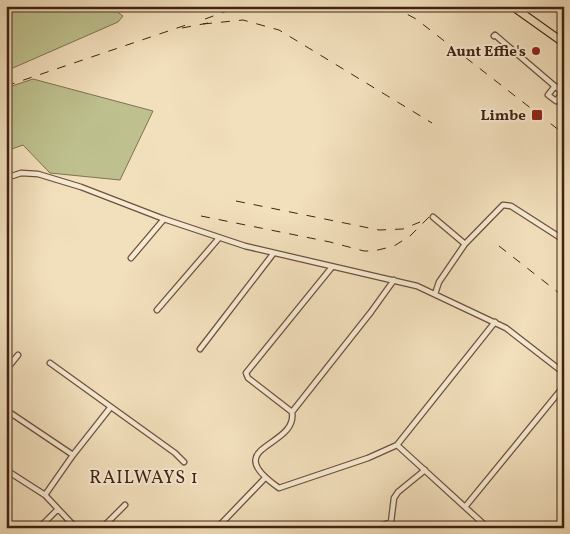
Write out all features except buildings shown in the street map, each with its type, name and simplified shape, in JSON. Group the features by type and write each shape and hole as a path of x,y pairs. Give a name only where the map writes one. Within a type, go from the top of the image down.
{"highway":[{"path":"512,6 564,44"}],"street":[{"path":"494,36 495,35 557,87 563,93 556,101 548,95 557,87 564,81"},
{"path":"6,178 21,173 38,174 219,238 273,254 417,286 506,328 564,373"},
{"path":"435,294 439,282 465,244 500,208 507,204 564,240"},
{"path":"433,217 465,244"},
{"path":"131,258 164,219"},
{"path":"157,310 219,238"},
{"path":"200,349 273,254"},
{"path":"292,412 248,378 246,373 332,267"},
{"path":"394,280 372,312 292,412 292,422 260,451 256,457 256,468 265,478 279,488 360,460 396,445 495,322"},
{"path":"6,370 18,355"},
{"path":"50,363 175,453 184,462"},
{"path":"465,507 564,386"},
{"path":"45,495 73,455 110,408"},
{"path":"6,410 73,455"},
{"path":"396,445 488,528"},
{"path":"6,470 45,495 76,528"},
{"path":"375,528 391,522 394,498 398,492 425,470"},
{"path":"217,528 265,478"},
{"path":"102,528 125,505"},
{"path":"39,528 58,509"}],"green space":[{"path":"6,6 109,6 123,16 118,22 6,71"},
{"path":"33,79 153,111 120,180 50,173 23,145 6,151 6,88"}],"railway":[{"path":"205,19 241,6"},
{"path":"392,6 416,19 564,134"},
{"path":"203,24 243,20 279,30 432,123"},
{"path":"182,28 208,23"},
{"path":"6,86 189,24"},
{"path":"236,201 379,230 403,229 420,222"},
{"path":"201,216 330,242 364,251 374,251 394,246 410,236 429,217"},
{"path":"499,246 564,297"}],"place":[{"name":"Aunt Effie's","path":"536,51"},
{"name":"Limbe","path":"537,115"}],"district":[{"name":"RAILWAYS 1","path":"144,477"}]}
